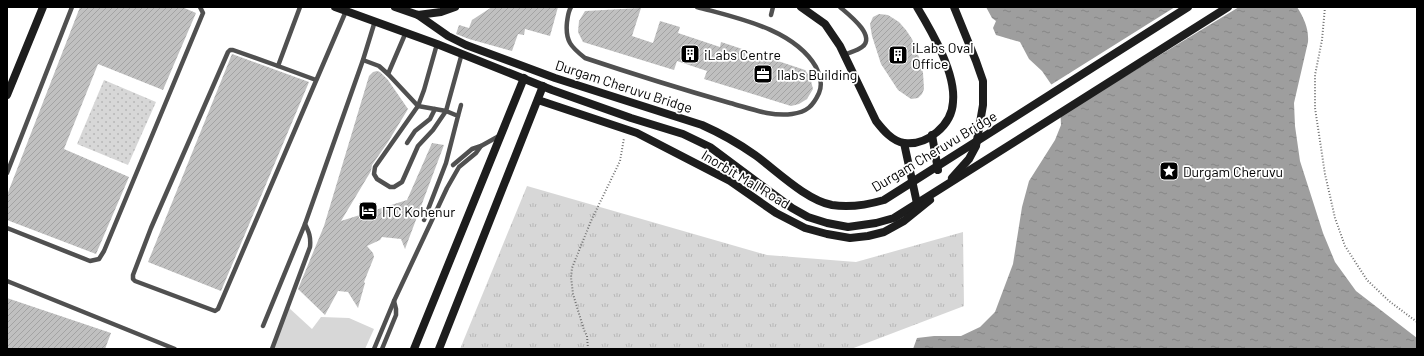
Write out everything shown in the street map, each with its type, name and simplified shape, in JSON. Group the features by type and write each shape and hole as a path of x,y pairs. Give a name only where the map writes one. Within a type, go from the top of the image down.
{"main road":[{"path":"7,95 43,7"},
{"path":"335,7 462,53"},
{"path":"395,7 418,15 441,12 454,7"},
{"path":"801,7 809,11 825,24 840,46 876,121 883,130 904,143 917,142 932,135 943,127 951,115 954,103 953,88 940,50 917,7"},
{"name":"Inorbit Mall Road","path":"538,100 637,133 730,181 776,213 805,228 850,238 868,236 884,232 918,211 952,179 969,159 976,146 983,105 983,81 954,7"},
{"name":"Durgam Cheruvu Bridge","path":"418,15 448,36 466,45 555,78 702,124 723,134 812,197 831,205 851,207 884,200 1188,7"},
{"name":"Durgam Cheruvu Bridge","path":"462,53 543,86 631,118 683,134 710,148 792,208 808,217 827,223 848,227 876,223 894,218 1228,7"},
{"path":"414,349 524,78"},
{"path":"439,349 543,86"},
{"path":"932,135 938,171"},
{"path":"904,143 918,211"}],"lane":[{"path":"7,173 72,7"},
{"path":"7,228 90,261 99,259 104,251 200,20 202,12 200,7"},
{"path":"278,66 300,7"},
{"path":"571,7 568,11 566,32 568,41 573,49 585,58 710,97 764,112 782,115 793,114 804,111 813,104 820,91 821,76 810,57 789,40 768,29 697,7"},
{"path":"771,15 773,7"},
{"path":"840,7 862,27 866,42 863,47 844,55"},
{"path":"316,80 233,50 228,52 151,228 133,275 133,279 135,281 215,311 218,310 346,11"},
{"path":"262,326 305,224 363,60 375,21"},
{"path":"388,74 406,32"},
{"path":"437,44 418,106 375,167 374,174 376,178 390,187 394,187 402,182 418,146 433,130 446,111 462,53"},
{"path":"363,60 379,66 418,106 446,111 458,116"},
{"path":"424,220 446,163 461,105"},
{"path":"407,143 415,131 430,119 435,109"},
{"path":"454,165 472,149 501,136"},
{"path":"374,349 394,301 447,188 459,167 476,153 481,146"},
{"path":"446,163 459,167"},
{"path":"272,349 310,247 310,234 305,224"},
{"path":"7,281 175,349"},
{"path":"382,349 396,315 394,301"}],"path":[{"path":"1325,7 1322,40 1315,75 1315,108 1335,218 1345,246 1366,280 1389,301 1417,322"},
{"path":"588,349 587,336 573,294 571,277 572,268 591,221 620,161 625,129"}],"green space":[{"path":"104,80 156,102 128,165 77,144"},
{"path":"527,186 767,255 856,262 963,232 964,306 851,349 460,349"},
{"path":"288,307 312,329 321,317 349,318 374,329 365,349 271,349"}],"water":[{"name":"Durgam Cheruvu","path":"986,7 1297,7 1306,24 1308,42 1294,103 1295,126 1300,161 1323,233 1335,262 1356,291 1417,338 1417,349 913,349 917,338 934,336 961,336 980,327 995,312 1013,264 1022,207 1029,181 1055,140 1061,125 1060,104 1053,87 1042,71 1029,59 1020,42 996,35 993,28 996,21 992,18"}],"pier":[{"path":"1175,7 1239,7 1058,117 1058,105 1049,86"}],"building":[{"path":"80,7 182,7 196,13 163,90 98,64 64,149 129,177 96,254 7,220 7,195"},
{"path":"492,7 558,7 550,36 525,29 524,35 518,34 512,51 456,34 459,25 469,28 472,20"},
{"name":"iLabs Centre","path":"641,8 632,36 653,43 660,21 680,27 678,33 720,47 721,42 805,70 810,77 813,89 807,99 799,104 791,106 704,79 707,71 677,61 674,70 583,42 578,32 579,21 585,11"},
{"name":"iLabs Oval Office","path":"879,14 888,15 899,22 912,39 923,73 924,89 918,98 911,99 898,90 881,64 872,36 870,24 873,17"},
{"path":"232,54 309,82 221,291 148,262"},
{"path":"377,71 388,80 408,109 372,165 371,171 341,221 407,200 432,143 444,145 405,249 401,239 382,237 380,240 367,246 373,253 374,257 364,282 358,308 348,292 338,291 325,315 298,289 324,226 369,76 373,72"},
{"path":"7,298 111,333 105,349 7,349"}],"place":[{"name":"iLabs Centre","path":"690,54"},
{"name":"iLabs Oval Office","path":"898,55"},
{"name":"Ilabs Building","path":"763,74"},
{"name":"Durgam Cheruvu","path":"1169,171"},
{"name":"ITC Kohenur","path":"368,211"}]}
